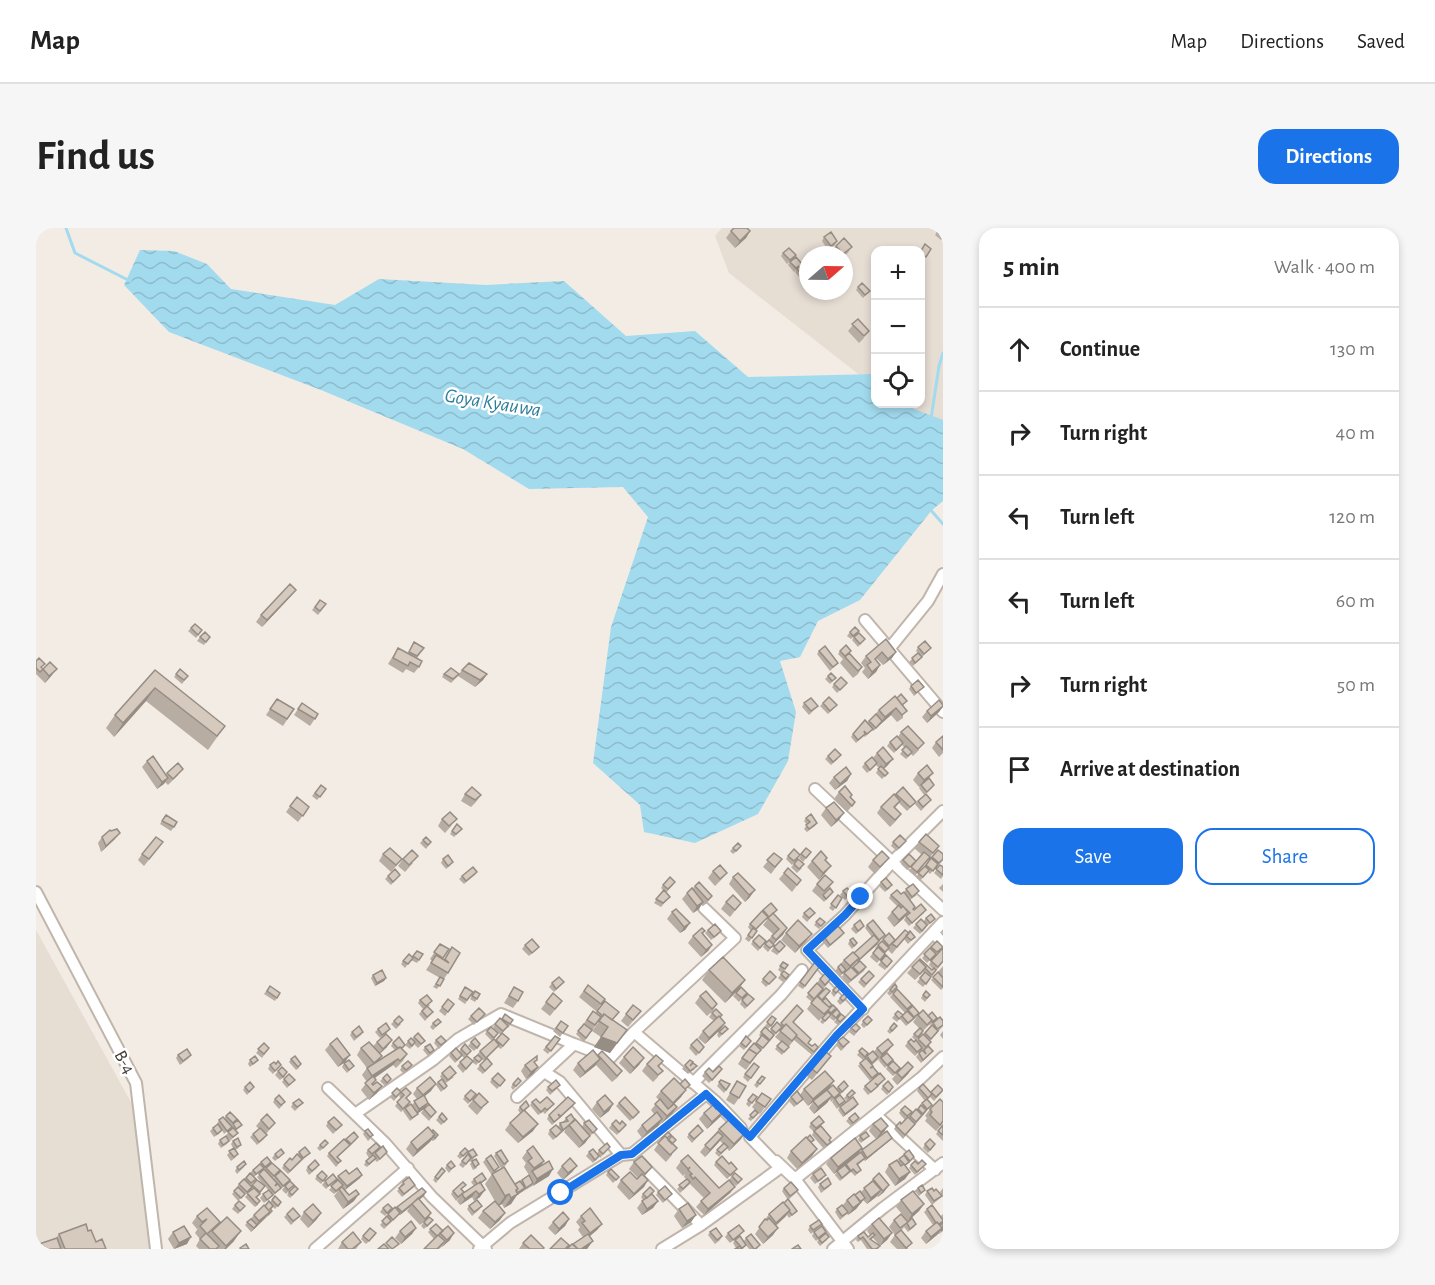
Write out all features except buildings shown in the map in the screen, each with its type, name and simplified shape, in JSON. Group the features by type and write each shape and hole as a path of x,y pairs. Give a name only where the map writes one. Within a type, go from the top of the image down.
{"street":[{"path":"889,649 928,601 943,574"},
{"path":"866,620 943,712"},
{"path":"815,789 943,910"},
{"path":"863,1009 807,950 845,915 892,862 943,811"},
{"name":"B-4","path":"36,892 136,1083 156,1249"},
{"path":"355,1114 433,1060 458,1039 501,1014 610,1058 634,1032 735,938 704,908"},
{"path":"750,1137 837,1035 943,922"},
{"path":"934,933 943,944"},
{"path":"693,1083 781,995 802,970"},
{"path":"634,1032 706,1094 795,1179 841,1247 883,1208 939,1167 875,1114"},
{"path":"518,1097 546,1073 574,1044"},
{"path":"795,1179 921,1078 943,1057"},
{"path":"546,1073 560,1082 626,1154 701,1225"},
{"path":"328,1088 408,1168 432,1197 482,1248 510,1223 626,1154 706,1094"},
{"path":"662,1249 701,1225 780,1168 750,1137"},
{"path":"315,1249 408,1168"}],"shaded area":[{"path":"722,228 943,228 943,440 901,408 925,408 925,246 871,246 871,384 729,273 715,236"},
{"path":"36,930 148,1133 157,1249 36,1249"}],"water":[{"path":"140,250 174,251 207,264 231,289 335,305 379,279 486,285 564,281 626,336 695,331 748,377 871,374 871,408 913,408 943,420 943,501 932,510 860,600 818,621 800,657 780,661 796,712 788,761 758,814 695,843 644,832 640,805 593,763 611,627 648,517 623,487 529,489 463,449 321,390 169,332 124,285"}],"waterway":[{"name":"Goya Kyauwa","path":"66,228 75,253 130,281"},
{"path":"931,419 943,353"},
{"name":"Goya Kyauwa","path":"929,508 943,524"}],"route":[{"path":"561,1193 621,1155 632,1154 706,1094 750,1137 837,1035 863,1009 807,950 861,897"}]}
